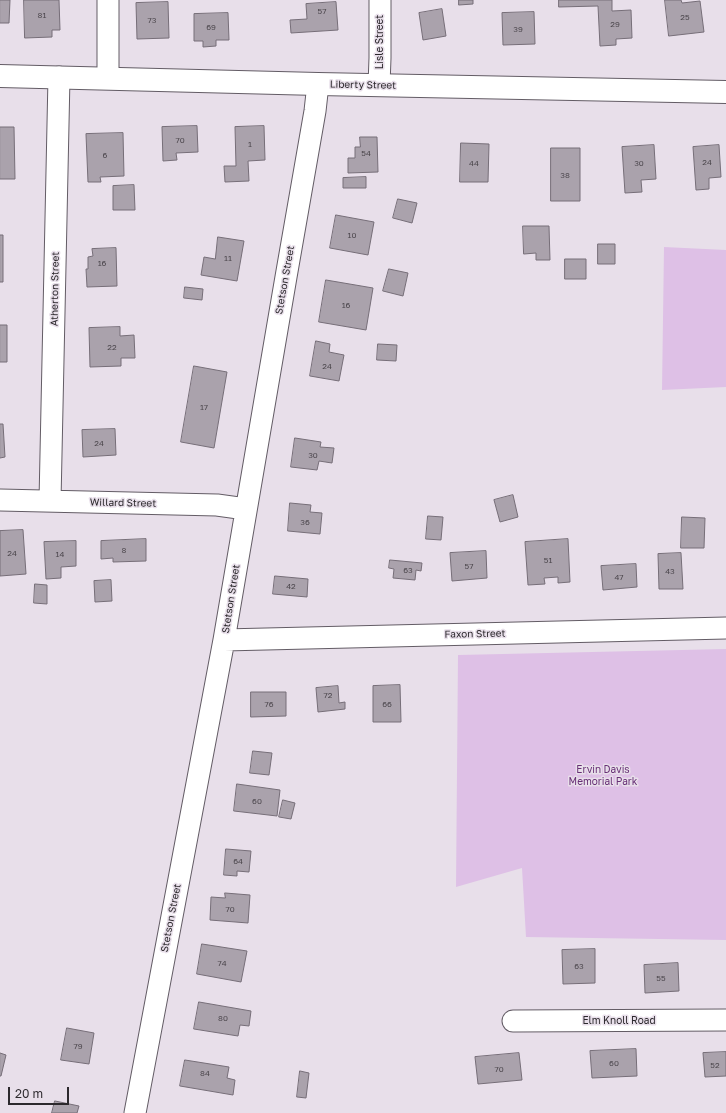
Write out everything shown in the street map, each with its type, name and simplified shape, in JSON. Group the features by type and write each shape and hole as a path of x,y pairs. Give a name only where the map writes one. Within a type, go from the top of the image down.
{"main road":[{"name":"Liberty Street","path":"0,76 726,92"}],"street":[{"path":"108,0 108,78"},
{"name":"Lisle Street","path":"379,85 380,0"},
{"name":"Atherton Street","path":"50,502 59,77"},
{"name":"Stetson Street","path":"135,1113 224,640 315,111 318,84"},
{"name":"Willard Street","path":"0,500 217,505 246,509"},
{"name":"Faxon Street","path":"224,640 726,628"},
{"name":"Elm Knoll Road","path":"513,1021 726,1020"}],"green space":[{"path":"664,247 726,250 726,387 662,390"},
{"name":"Ervin Davis Memorial Park","path":"726,649 726,940 526,937 522,868 456,887 458,655"}],"building":[{"path":"0,0 10,0 9,23 0,23"},
{"path":"24,0 59,0 60,30 52,30 52,37 25,38"},
{"path":"459,0 473,0 473,4 459,5"},
{"path":"559,0 612,0 612,11 631,10 632,38 616,39 616,45 600,46 598,6 559,7"},
{"path":"665,0 681,0 682,3 700,1 704,32 669,36"},
{"path":"168,2 169,38 137,39 136,3"},
{"path":"336,2 338,30 291,33 290,20 307,19 306,4"},
{"path":"442,9 446,36 423,40 419,13"},
{"path":"534,12 535,44 503,45 502,13"},
{"path":"228,13 229,40 216,40 216,46 203,47 203,41 194,41 194,14"},
{"path":"197,126 198,152 176,153 177,160 163,161 162,127"},
{"path":"264,126 265,160 248,161 249,181 225,182 224,166 236,166 235,127"},
{"path":"0,127 14,127 15,179 0,179"},
{"path":"123,133 124,176 100,177 101,182 88,182 86,134"},
{"path":"360,137 377,137 378,172 348,173 348,158 355,158 355,147 360,147"},
{"path":"461,143 489,144 488,182 460,182"},
{"path":"654,145 656,179 641,180 642,192 625,193 622,147"},
{"path":"719,145 721,177 709,178 709,189 696,190 693,147"},
{"path":"551,148 580,148 580,201 551,201"},
{"path":"366,177 366,188 343,188 343,178"},
{"path":"134,185 135,210 113,210 113,186"},
{"path":"398,199 417,203 412,223 393,218"},
{"path":"336,215 374,222 368,255 330,248"},
{"path":"523,226 549,226 550,260 536,260 536,253 524,254"},
{"path":"0,235 3,235 3,282 0,282"},
{"path":"218,237 244,241 237,281 201,275 204,257 215,259"},
{"path":"598,244 615,244 615,264 598,264"},
{"path":"116,248 117,286 87,287 86,269 88,269 88,257 93,256 92,249"},
{"path":"565,259 586,259 586,279 565,279"},
{"path":"389,269 408,273 403,296 383,291"},
{"path":"326,280 373,288 366,330 319,322"},
{"path":"185,287 203,289 202,300 184,298"},
{"path":"0,325 7,325 7,362 0,362"},
{"path":"120,327 120,336 134,335 135,358 121,358 121,366 90,367 89,328"},
{"path":"316,341 330,344 329,352 344,355 339,381 310,376"},
{"path":"378,344 397,345 396,361 377,360"},
{"path":"194,366 227,372 214,448 181,442"},
{"path":"0,424 3,424 5,457 0,458"},
{"path":"115,429 116,455 83,457 82,430"},
{"path":"295,438 321,442 320,447 334,448 332,463 319,461 317,470 291,467"},
{"path":"513,495 518,517 500,522 494,500"},
{"path":"290,503 311,505 310,512 322,513 320,534 288,531"},
{"path":"428,516 443,517 441,540 426,539"},
{"path":"682,517 705,518 704,548 681,548"},
{"path":"23,530 26,574 0,576 0,531"},
{"path":"146,539 146,561 113,562 113,558 101,559 101,541"},
{"path":"568,539 570,582 558,583 558,577 544,578 545,584 528,585 525,542"},
{"path":"76,541 76,566 61,567 61,578 46,579 44,542"},
{"path":"486,551 487,578 452,581 450,553"},
{"path":"681,553 683,589 659,589 658,554"},
{"path":"390,560 422,563 421,571 416,570 415,580 393,578 394,569 389,568"},
{"path":"636,564 637,587 603,590 601,566"},
{"path":"275,576 308,579 307,597 273,594"},
{"path":"111,580 112,601 95,602 94,581"},
{"path":"35,584 47,585 47,604 34,603"},
{"path":"400,685 401,722 373,722 373,686"},
{"path":"338,686 339,703 345,702 345,709 318,712 316,688"},
{"path":"251,692 286,692 286,716 251,717"},
{"path":"253,751 272,753 269,775 250,773"},
{"path":"237,784 280,790 277,816 234,811"},
{"path":"283,800 295,803 291,819 279,817"},
{"path":"226,849 251,851 249,872 237,871 237,876 224,875"},
{"path":"225,893 250,895 248,923 210,920 211,897 225,898"},
{"path":"202,944 247,951 241,982 197,974"},
{"path":"595,949 595,983 563,984 562,950"},
{"path":"678,963 679,991 645,993 644,965"},
{"path":"199,1002 251,1011 249,1026 240,1025 238,1036 194,1029"},
{"path":"67,1028 94,1033 89,1064 61,1060"},
{"path":"636,1049 637,1076 592,1078 590,1051"},
{"path":"726,1052 726,1076 705,1077 703,1053"},
{"path":"0,1053 6,1055 1,1076 0,1076"},
{"path":"519,1053 522,1080 478,1084 475,1057"},
{"path":"185,1060 229,1067 227,1078 235,1080 233,1095 180,1086"},
{"path":"300,1071 309,1073 306,1098 297,1097"},
{"path":"55,1101 79,1106 77,1113 52,1113"}]}
